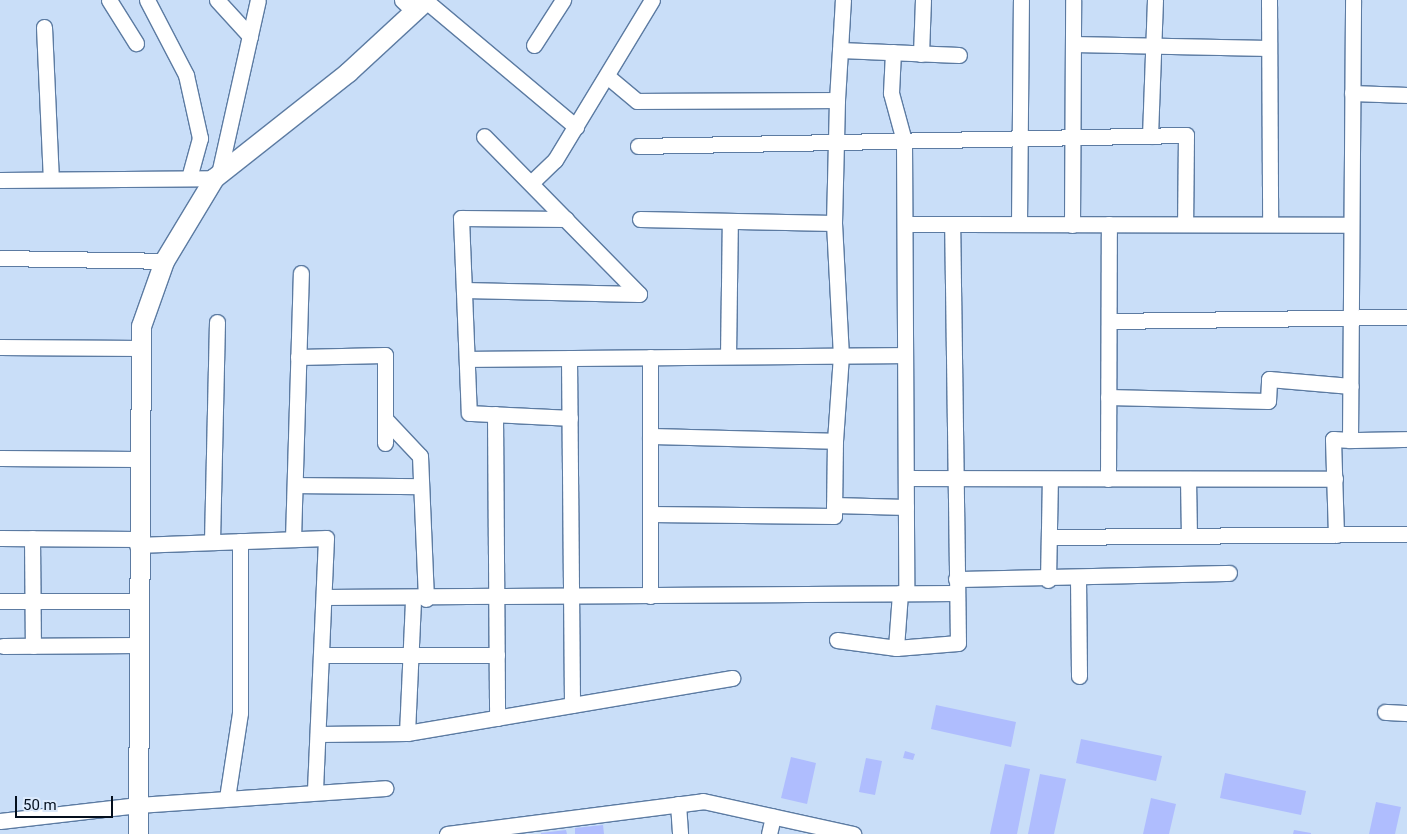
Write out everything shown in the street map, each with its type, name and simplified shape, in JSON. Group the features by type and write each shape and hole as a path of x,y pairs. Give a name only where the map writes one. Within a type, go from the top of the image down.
{"street":[{"path":"109,0 136,43"},
{"path":"147,0 186,74 200,138 189,178"},
{"path":"217,0 250,36"},
{"path":"138,834 137,459 141,326 164,261 217,176 258,0"},
{"path":"534,45 563,0"},
{"path":"530,183 555,160 652,0"},
{"path":"650,514 834,516 835,441 841,355 834,223 837,100 843,0"},
{"path":"921,54 923,0"},
{"path":"1019,224 1021,0"},
{"path":"1072,224 1073,0"},
{"path":"1150,136 1155,0"},
{"path":"1269,0 1270,224"},
{"path":"1350,440 1353,0"},
{"path":"0,180 217,176 348,72 417,3 576,127"},
{"path":"44,27 51,179"},
{"path":"1073,44 1269,48"},
{"path":"840,50 959,55"},
{"path":"893,52 891,93 904,141 905,224 906,507 903,593 896,648"},
{"path":"606,76 637,101 837,100"},
{"path":"1352,93 1407,95"},
{"path":"638,146 1186,135 1186,224"},
{"path":"464,290 639,294 484,136"},
{"path":"566,219 461,218 469,412 570,418"},
{"path":"640,219 834,223"},
{"path":"728,356 730,221"},
{"path":"905,224 1352,225"},
{"path":"837,640 896,648 958,643 952,224"},
{"path":"1108,479 1109,224"},
{"path":"0,258 164,261"},
{"path":"293,539 301,273"},
{"path":"1109,321 1407,317"},
{"path":"212,542 217,322"},
{"path":"0,347 140,348"},
{"path":"298,357 384,355 385,443"},
{"path":"466,358 905,355"},
{"path":"650,357 650,596"},
{"path":"569,358 572,705"},
{"path":"1108,398 1268,401 1269,379 1351,386"},
{"path":"495,414 498,598 497,718"},
{"path":"385,419 420,456 420,599 411,654 407,733"},
{"path":"650,436 835,441"},
{"path":"1336,535 1333,439 1407,439"},
{"path":"0,458 137,459"},
{"path":"906,478 1335,479"},
{"path":"1048,580 1050,479"},
{"path":"1188,479 1189,536"},
{"path":"294,485 419,486"},
{"path":"834,505 906,507"},
{"path":"1049,537 1407,534"},
{"path":"0,538 137,542 212,542 326,538 315,792"},
{"path":"32,538 33,646"},
{"path":"227,798 240,712 240,541"},
{"path":"324,597 420,599 903,593 956,586 1078,578 1229,573"},
{"path":"1078,578 1080,676"},
{"path":"0,601 137,601"},
{"path":"3,646 137,645"},
{"path":"321,655 497,655"},
{"path":"318,734 407,733 732,678"},
{"path":"1385,712 1407,713"},
{"path":"0,821 138,805 385,788"},
{"path":"447,834 703,801 853,834"},
{"path":"678,804 680,834"},
{"path":"769,834 773,816"}],"building":[{"path":"936,705 1016,722 1011,747 931,729"},
{"path":"1081,739 1162,756 1156,781 1076,763"},
{"path":"905,751 915,754 913,760 903,758"},
{"path":"791,757 816,763 807,804 781,798"},
{"path":"866,758 882,761 875,795 859,792"},
{"path":"1005,764 1030,769 1017,834 990,834"},
{"path":"1225,773 1306,791 1301,815 1220,798"},
{"path":"1040,774 1066,779 1054,834 1028,834"},
{"path":"1151,798 1176,804 1169,834 1143,834"},
{"path":"1376,802 1401,807 1395,834 1369,834"},
{"path":"603,825 604,834 575,834 575,828"},
{"path":"566,830 567,834 541,834 541,833"},
{"path":"1294,830 1311,833 1311,834 1293,834"}]}
